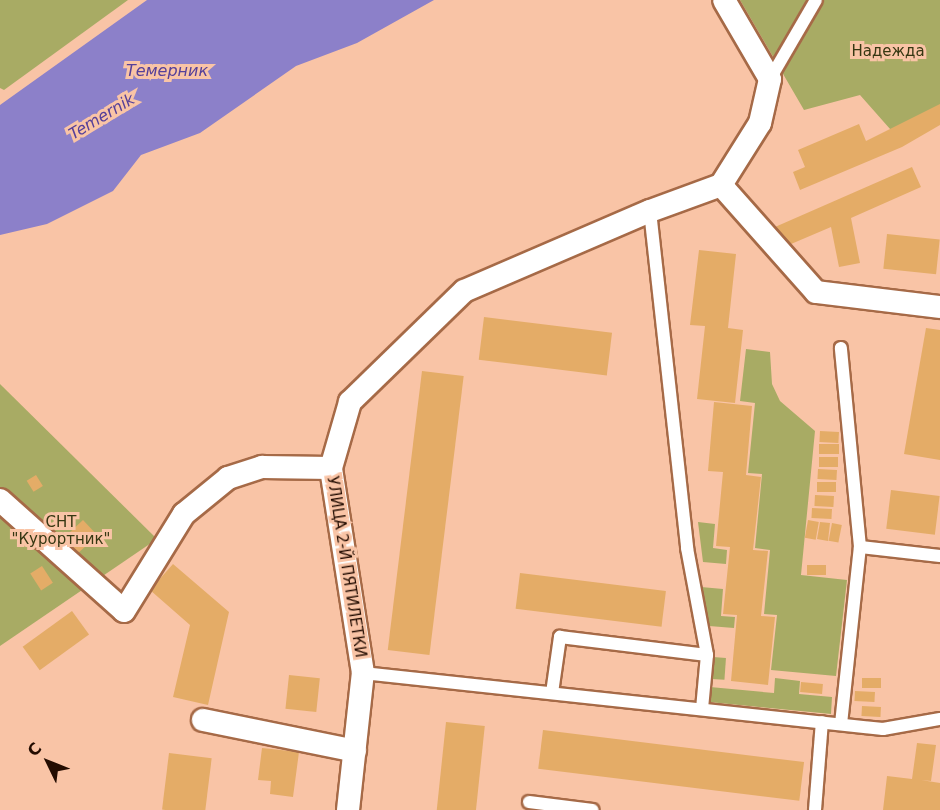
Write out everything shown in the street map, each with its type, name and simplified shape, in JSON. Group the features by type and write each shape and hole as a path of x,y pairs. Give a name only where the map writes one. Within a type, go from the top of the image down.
{"street":[{"path":"724,0 770,79 760,123 721,185 816,292 940,307"},
{"name":"УЛИЦА 2-Й ПЯТИЛЕТКИ","path":"348,810 363,673 331,468 350,402 464,291 650,211 721,185"},
{"path":"0,500 124,611 184,514 228,478 262,467 331,468"},
{"path":"202,720 356,751"}],"lane":[{"path":"770,79 816,0"},
{"path":"650,211 669,355 687,548 707,655 702,709"},
{"path":"841,724 860,547 842,348"},
{"path":"860,547 940,556"},
{"path":"552,693 560,637 707,655"},
{"path":"363,673 883,729 940,719"},
{"path":"814,810 822,722"},
{"path":"529,802 592,810"}],"green space":[{"path":"0,0 128,0 4,90 0,88"},
{"name":"Надежда","path":"740,0 940,0 940,110 898,138 860,95 804,110"},
{"path":"746,349 770,352 772,384 780,401 815,431 801,575 847,580 836,676 771,670 777,615 764,614 770,550 755,548 762,474 748,473 755,403 740,401"},
{"name":"СНТ \"Курортник\"","path":"0,384 157,539 0,646"},
{"path":"698,522 715,524 713,548 727,550 726,564 703,562"},
{"path":"701,587 723,589 721,616 735,617 734,628 709,626"},
{"path":"713,657 726,658 724,680 711,679"},
{"path":"775,678 800,681 799,694 832,697 831,714 709,702 710,687 774,693"}],"water":[{"name":"Темерник","path":"147,0 434,0 357,43 296,66 200,133 141,155 113,191 47,224 0,235 0,105"}],"building":[{"path":"940,104 940,125 902,147 800,190 793,172 805,167 798,150 859,124 866,141"},
{"path":"912,167 921,187 851,218 860,263 839,267 831,227 784,247 775,227"},
{"path":"887,234 940,240 936,274 883,269"},
{"path":"699,250 736,254 728,328 743,330 735,403 697,399 705,326 690,325"},
{"path":"484,317 612,333 607,375 479,360"},
{"path":"926,328 940,330 940,460 904,454"},
{"path":"422,371 464,376 429,655 388,650"},
{"path":"714,402 752,406 746,475 761,477 753,550 768,551 761,616 775,617 768,685 731,681 737,615 723,614 730,547 716,546 723,472 708,471"},
{"path":"820,431 839,432 838,443 819,442"},
{"path":"819,444 839,444 839,454 819,454"},
{"path":"819,457 838,457 838,467 819,467"},
{"path":"818,469 837,470 836,480 817,479"},
{"path":"36,475 43,486 34,492 27,481"},
{"path":"817,482 836,482 836,492 817,492"},
{"path":"891,490 940,496 935,535 886,529"},
{"path":"815,495 834,496 833,507 814,506"},
{"path":"812,508 832,509 831,519 811,518"},
{"path":"83,520 97,535 75,556 61,540"},
{"path":"808,520 819,522 816,540 805,538"},
{"path":"820,522 830,523 828,541 817,539"},
{"path":"832,523 842,525 838,543 829,541"},
{"path":"173,564 229,612 208,705 173,697 190,625 150,590"},
{"path":"807,565 826,565 826,575 807,575"},
{"path":"42,566 53,583 41,590 30,574"},
{"path":"520,573 666,591 662,627 516,609"},
{"path":"72,611 89,634 40,670 23,647"},
{"path":"289,675 320,678 316,712 285,709"},
{"path":"862,678 881,678 881,688 862,688"},
{"path":"801,682 823,684 822,694 800,692"},
{"path":"855,691 875,692 874,702 854,701"},
{"path":"862,706 881,707 880,717 861,716"},
{"path":"446,722 485,726 476,810 437,810"},
{"path":"543,730 804,762 799,801 538,769"},
{"path":"917,743 936,745 931,781 921,780 940,783 940,810 883,810 887,776 912,779"},
{"path":"262,748 299,752 293,797 270,794 271,781 258,780"},
{"path":"169,753 212,758 205,810 162,810"}],"water label":[{"name":"Temernik","path":"102,117"}]}
